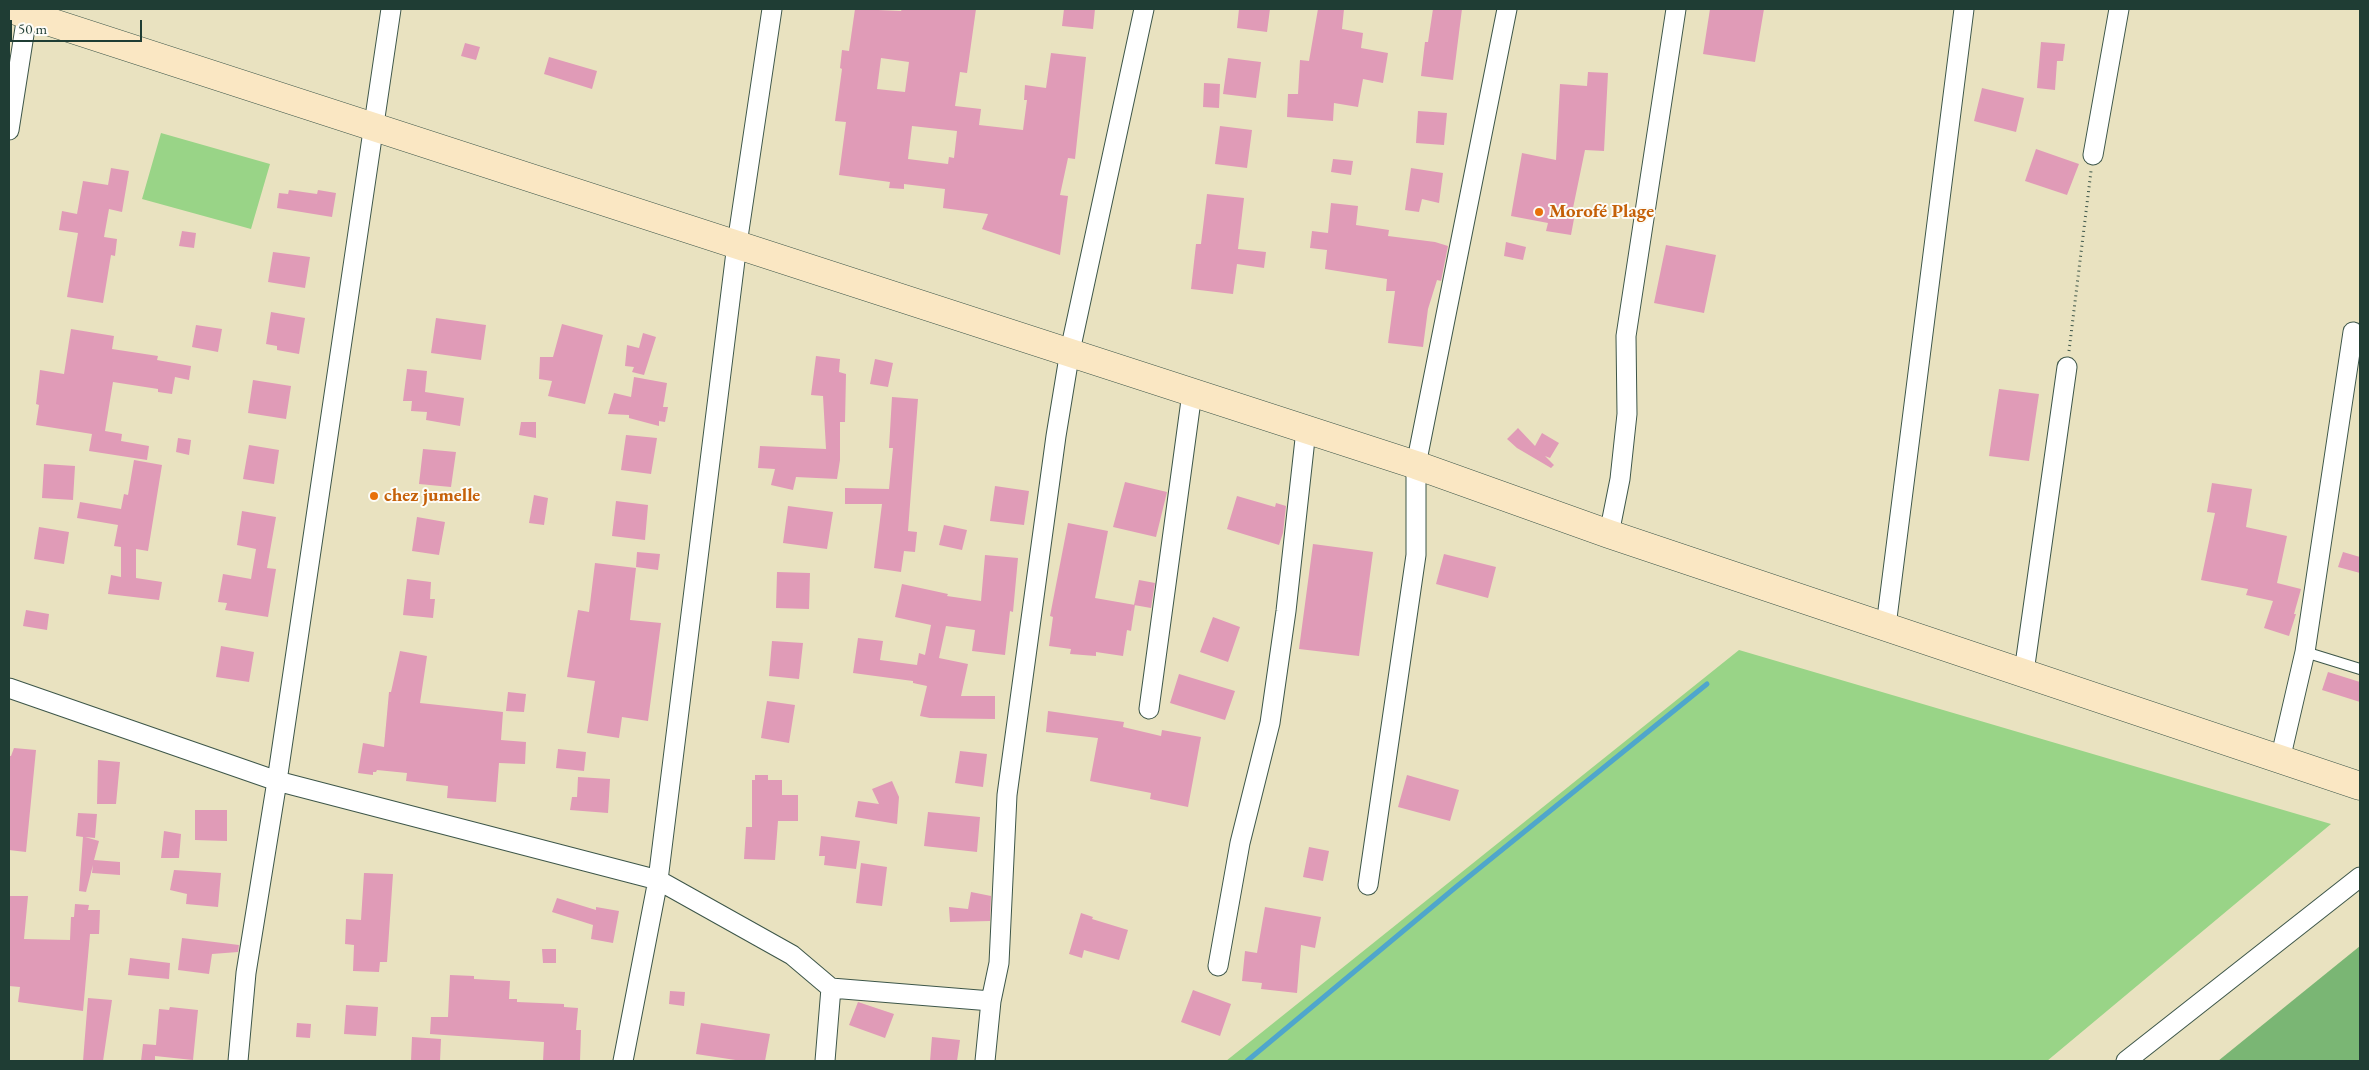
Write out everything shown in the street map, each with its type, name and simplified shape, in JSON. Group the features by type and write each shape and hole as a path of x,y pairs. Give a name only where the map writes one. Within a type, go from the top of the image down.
{"street":[{"path":"238,1061 246,972 277,781 391,9"},
{"path":"623,1061 658,880 737,244 772,9"},
{"path":"985,1061 991,1001 998,964 1007,795 1056,436 1070,351 1144,9"},
{"path":"1368,885 1416,555 1416,465 1507,9"},
{"path":"1609,534 1620,479 1627,414 1626,336 1676,9"},
{"path":"1886,626 1964,9"},
{"path":"2093,155 2119,9"},
{"path":"9,130 22,11 1416,465 1609,534 2360,786"},
{"path":"2280,760 2305,652 2353,332"},
{"path":"2024,672 2068,366"},
{"path":"1149,709 1192,393"},
{"path":"1218,966 1240,844 1270,723 1286,611 1306,430"},
{"path":"9,688 277,781 658,880 792,955 831,988 991,1001"},
{"path":"2126,1061 2360,877"},
{"path":"825,1061 831,988"}],"lane":[{"path":"2305,652 2360,669"}],"path":[{"path":"2068,366 2093,155"}],"green space":[{"path":"161,133 270,164 251,229 142,199"},
{"path":"1739,650 2331,824 2047,1061 1226,1061"},
{"path":"2360,946 2360,1061 2218,1061"}],"building":[{"path":"855,9 901,11 902,9 976,9 967,73 960,72 955,106 981,109 979,125 1023,130 1027,100 1024,100 1025,85 1046,88 1051,53 1086,57 1075,159 1068,158 1060,195 1068,196 1060,255 982,229 988,214 943,208 945,189 904,184 904,189 889,188 890,182 839,175 846,122 835,121 842,69 840,68 842,50 849,51","holes":["881,58 909,62 905,92 877,89","912,126 957,131 954,158 949,157 948,164 908,159"]},
{"path":"1064,9 1095,9 1093,29 1062,26"},
{"path":"1239,9 1270,9 1267,32 1237,28"},
{"path":"1318,9 1344,9 1342,29 1363,33 1361,48 1388,53 1383,83 1363,79 1358,107 1334,103 1333,121 1287,117 1288,94 1298,94 1300,60 1309,61"},
{"path":"1433,9 1462,9 1453,80 1421,76 1425,42 1428,42"},
{"path":"1710,9 1764,9 1755,62 1703,54"},
{"path":"2041,42 2065,44 2063,61 2057,61 2055,90 2037,88"},
{"path":"465,43 480,47 476,60 461,56"},
{"path":"549,57 597,71 592,89 544,74"},
{"path":"1228,58 1261,62 1256,98 1223,94"},
{"path":"1588,72 1608,73 1604,151 1585,150 1573,208 1576,208 1571,235 1546,231 1548,223 1511,216 1522,153 1556,160 1560,84 1587,86"},
{"path":"1204,83 1220,84 1219,108 1203,107"},
{"path":"1982,88 2024,98 2016,132 1974,121"},
{"path":"1418,111 1447,113 1444,145 1416,143"},
{"path":"1220,126 1252,130 1247,168 1215,164"},
{"path":"2036,149 2079,164 2067,195 2025,181"},
{"path":"1333,159 1353,161 1351,175 1331,172"},
{"path":"111,168 129,171 122,212 109,209 104,237 117,239 115,256 111,255 103,303 67,297 78,233 59,230 62,211 77,214 83,181 108,185"},
{"path":"1411,168 1443,173 1439,203 1422,199 1419,212 1405,210"},
{"path":"289,190 317,194 318,190 336,193 332,217 277,208 279,193 288,194"},
{"path":"1207,194 1244,198 1238,249 1266,252 1264,268 1237,264 1233,294 1191,289 1196,244 1201,244"},
{"path":"1331,203 1358,206 1356,225 1389,230 1388,236 1435,242 1448,246 1441,281 1437,280 1428,309 1423,347 1388,343 1395,291 1386,291 1387,279 1325,269 1327,250 1310,248 1312,231 1328,233"},
{"path":"182,231 196,233 194,248 179,246"},
{"path":"1506,242 1526,247 1523,260 1504,256"},
{"path":"1666,245 1716,255 1704,313 1654,303"},
{"path":"273,252 310,257 305,288 268,282"},
{"path":"271,312 305,318 299,354 277,350 277,346 266,344"},
{"path":"436,318 486,325 481,360 431,353"},
{"path":"562,324 603,335 585,404 548,396 552,381 539,379 540,357 553,357"},
{"path":"196,325 222,329 218,352 192,347"},
{"path":"71,329 114,336 112,349 158,356 157,360 191,366 189,380 175,377 172,394 158,392 158,389 113,382 105,431 122,434 121,441 149,446 147,460 89,451 92,434 36,425 39,405 36,404 40,370 64,374"},
{"path":"643,333 656,337 644,375 632,372 634,367 625,366 627,345 639,348"},
{"path":"816,356 840,359 839,372 846,374 845,422 840,422 840,460 837,479 796,477 793,490 771,485 775,469 758,468 760,446 826,449 823,396 811,395"},
{"path":"875,359 893,363 888,387 870,384"},
{"path":"407,369 427,371 425,392 464,398 460,426 426,420 427,412 411,411 412,401 403,401"},
{"path":"634,377 667,383 663,407 668,407 665,422 659,421 659,426 629,418 629,415 608,414 614,393 631,397"},
{"path":"253,380 291,386 286,419 248,413"},
{"path":"1999,389 2039,394 2029,461 1989,456"},
{"path":"892,397 918,399 908,531 917,532 915,552 904,551 901,572 874,568 882,504 845,504 845,488 889,489 893,448 889,448"},
{"path":"521,422 536,422 536,438 519,435"},
{"path":"1518,428 1535,446 1542,433 1559,443 1550,458 1545,456 1554,465 1551,468 1517,448 1507,439"},
{"path":"626,435 657,438 651,474 621,470"},
{"path":"178,438 191,440 189,455 176,452"},
{"path":"249,445 279,450 274,484 243,479"},
{"path":"423,449 456,452 451,487 419,484"},
{"path":"134,460 162,465 148,551 136,549 136,578 162,582 159,600 108,594 111,575 121,577 121,547 114,546 118,525 77,518 80,502 121,509 124,494 128,495"},
{"path":"44,464 75,466 73,500 42,498"},
{"path":"1125,482 1167,492 1156,537 1113,527"},
{"path":"2212,483 2252,489 2246,527 2287,536 2277,583 2301,589 2289,636 2264,628 2273,601 2246,595 2248,589 2201,580 2215,513 2207,512"},
{"path":"995,486 1029,491 1024,525 990,521"},
{"path":"534,495 548,498 544,525 529,523"},
{"path":"1237,496 1275,507 1276,503 1286,506 1283,533 1279,545 1227,529"},
{"path":"616,501 648,505 645,540 612,536"},
{"path":"788,506 833,512 827,549 783,543"},
{"path":"242,511 276,517 267,568 276,569 268,617 225,610 227,603 218,602 223,574 251,579 256,549 237,545"},
{"path":"417,517 445,522 439,555 412,551"},
{"path":"1068,523 1108,531 1095,598 1135,605 1131,631 1127,630 1123,656 1096,652 1096,656 1070,654 1071,649 1049,646 1053,617 1050,616"},
{"path":"944,525 967,530 962,550 939,545"},
{"path":"39,527 69,532 64,564 34,559"},
{"path":"1313,544 1373,552 1359,656 1299,649"},
{"path":"637,552 660,554 658,570 636,567"},
{"path":"2343,552 2360,557 2360,573 2338,567"},
{"path":"1444,554 1496,567 1488,598 1436,584"},
{"path":"985,555 1018,558 1013,612 1010,611 1005,655 972,651 975,630 946,626 939,658 968,664 961,696 995,696 995,719 930,718 920,716 927,686 913,683 913,681 853,673 858,638 883,641 880,660 917,665 919,653 925,655 931,625 895,617 902,584 948,594 947,596 981,601"},
{"path":"595,563 636,568 630,620 661,623 648,721 622,717 619,738 587,733 595,681 567,677 578,610 589,612"},
{"path":"777,572 810,573 809,609 776,608"},
{"path":"407,579 431,582 430,599 435,599 433,618 403,615"},
{"path":"1139,580 1155,583 1151,608 1134,605"},
{"path":"26,610 49,614 47,630 23,626"},
{"path":"1213,617 1240,627 1228,662 1200,652"},
{"path":"772,641 803,643 799,679 769,676"},
{"path":"221,646 254,652 249,682 216,677"},
{"path":"400,651 427,656 420,703 503,712 501,740 526,742 525,764 499,763 496,802 447,798 448,786 406,781 407,773 377,770 373,772 373,775 358,773 363,743 384,747 389,692 391,692"},
{"path":"2328,672 2360,682 2360,702 2322,690"},
{"path":"1179,674 1235,691 1225,720 1170,703"},
{"path":"508,692 526,694 524,712 506,711"},
{"path":"767,701 795,705 789,743 761,738"},
{"path":"1048,711 1124,722 1123,727 1161,736 1162,730 1201,737 1188,807 1150,799 1151,793 1090,781 1098,738 1046,732"},
{"path":"14,748 36,750 26,852 9,850 9,756 11,756"},
{"path":"558,749 586,752 584,771 556,768"},
{"path":"960,751 987,754 983,787 955,783"},
{"path":"98,760 120,762 116,804 97,804"},
{"path":"755,775 768,775 768,780 782,780 782,795 798,795 798,821 778,821 775,860 744,859 746,827 752,827 752,780 755,780"},
{"path":"1407,775 1459,790 1450,821 1398,807"},
{"path":"578,777 610,779 608,813 570,810 572,797 577,797"},
{"path":"892,781 899,797 897,824 855,817 858,801 879,804 872,789"},
{"path":"195,810 227,810 227,841 195,840"},
{"path":"928,812 980,817 977,852 924,846"},
{"path":"78,813 97,814 95,838 85,837 99,841 94,860 120,862 120,875 92,873 93,865 86,892 79,891 83,837 76,836"},
{"path":"164,831 181,834 179,858 161,858"},
{"path":"821,836 860,841 856,869 824,865 825,856 819,856"},
{"path":"1309,847 1329,851 1323,881 1303,877"},
{"path":"861,863 887,867 882,906 856,903"},
{"path":"174,870 221,873 218,907 186,904 187,894 170,890"},
{"path":"364,873 393,874 387,962 380,962 379,972 353,971 354,945 345,944 346,919 361,920"},
{"path":"971,892 991,896 990,921 950,922 949,907 968,909"},
{"path":"9,896 28,896 24,939 70,940 71,917 74,917 75,904 89,905 88,910 100,910 99,934 90,934 83,1011 18,1002 20,987 9,986"},
{"path":"557,898 596,910 596,907 619,911 613,943 591,939 593,925 552,912"},
{"path":"1265,907 1321,917 1315,948 1301,945 1297,993 1261,989 1262,983 1242,981 1245,951 1257,953"},
{"path":"1081,913 1093,917 1092,919 1128,930 1119,960 1084,950 1082,958 1069,954"},
{"path":"182,938 239,945 238,952 212,954 209,974 178,970"},
{"path":"542,949 556,949 556,963 543,963"},
{"path":"130,958 170,963 169,979 128,975"},
{"path":"450,975 474,976 474,979 510,981 509,999 517,999 517,1002 564,1004 564,1007 578,1008 576,1030 581,1030 580,1061 543,1061 544,1042 430,1034 431,1017 448,1017"},
{"path":"1193,990 1231,1004 1220,1036 1181,1022"},
{"path":"670,991 685,992 684,1006 669,1004"},
{"path":"88,998 112,1000 103,1061 83,1061"},
{"path":"858,1002 894,1014 885,1038 849,1025"},
{"path":"346,1005 378,1007 376,1036 344,1034"},
{"path":"170,1007 198,1010 193,1060 155,1056 155,1061 141,1061 143,1044 156,1045 159,1009 169,1010"},
{"path":"297,1023 311,1024 310,1038 296,1037"},
{"path":"701,1023 770,1034 765,1061 742,1061 696,1054"},
{"path":"412,1037 441,1039 440,1061 411,1061"},
{"path":"932,1037 960,1040 957,1061 930,1061"}],"waterway":[{"path":"1247,1061 1456,887 1707,684"}],"place":[{"name":"Morofé Plage","path":"1539,212"},
{"name":"chez jumelle","path":"374,496"}]}
